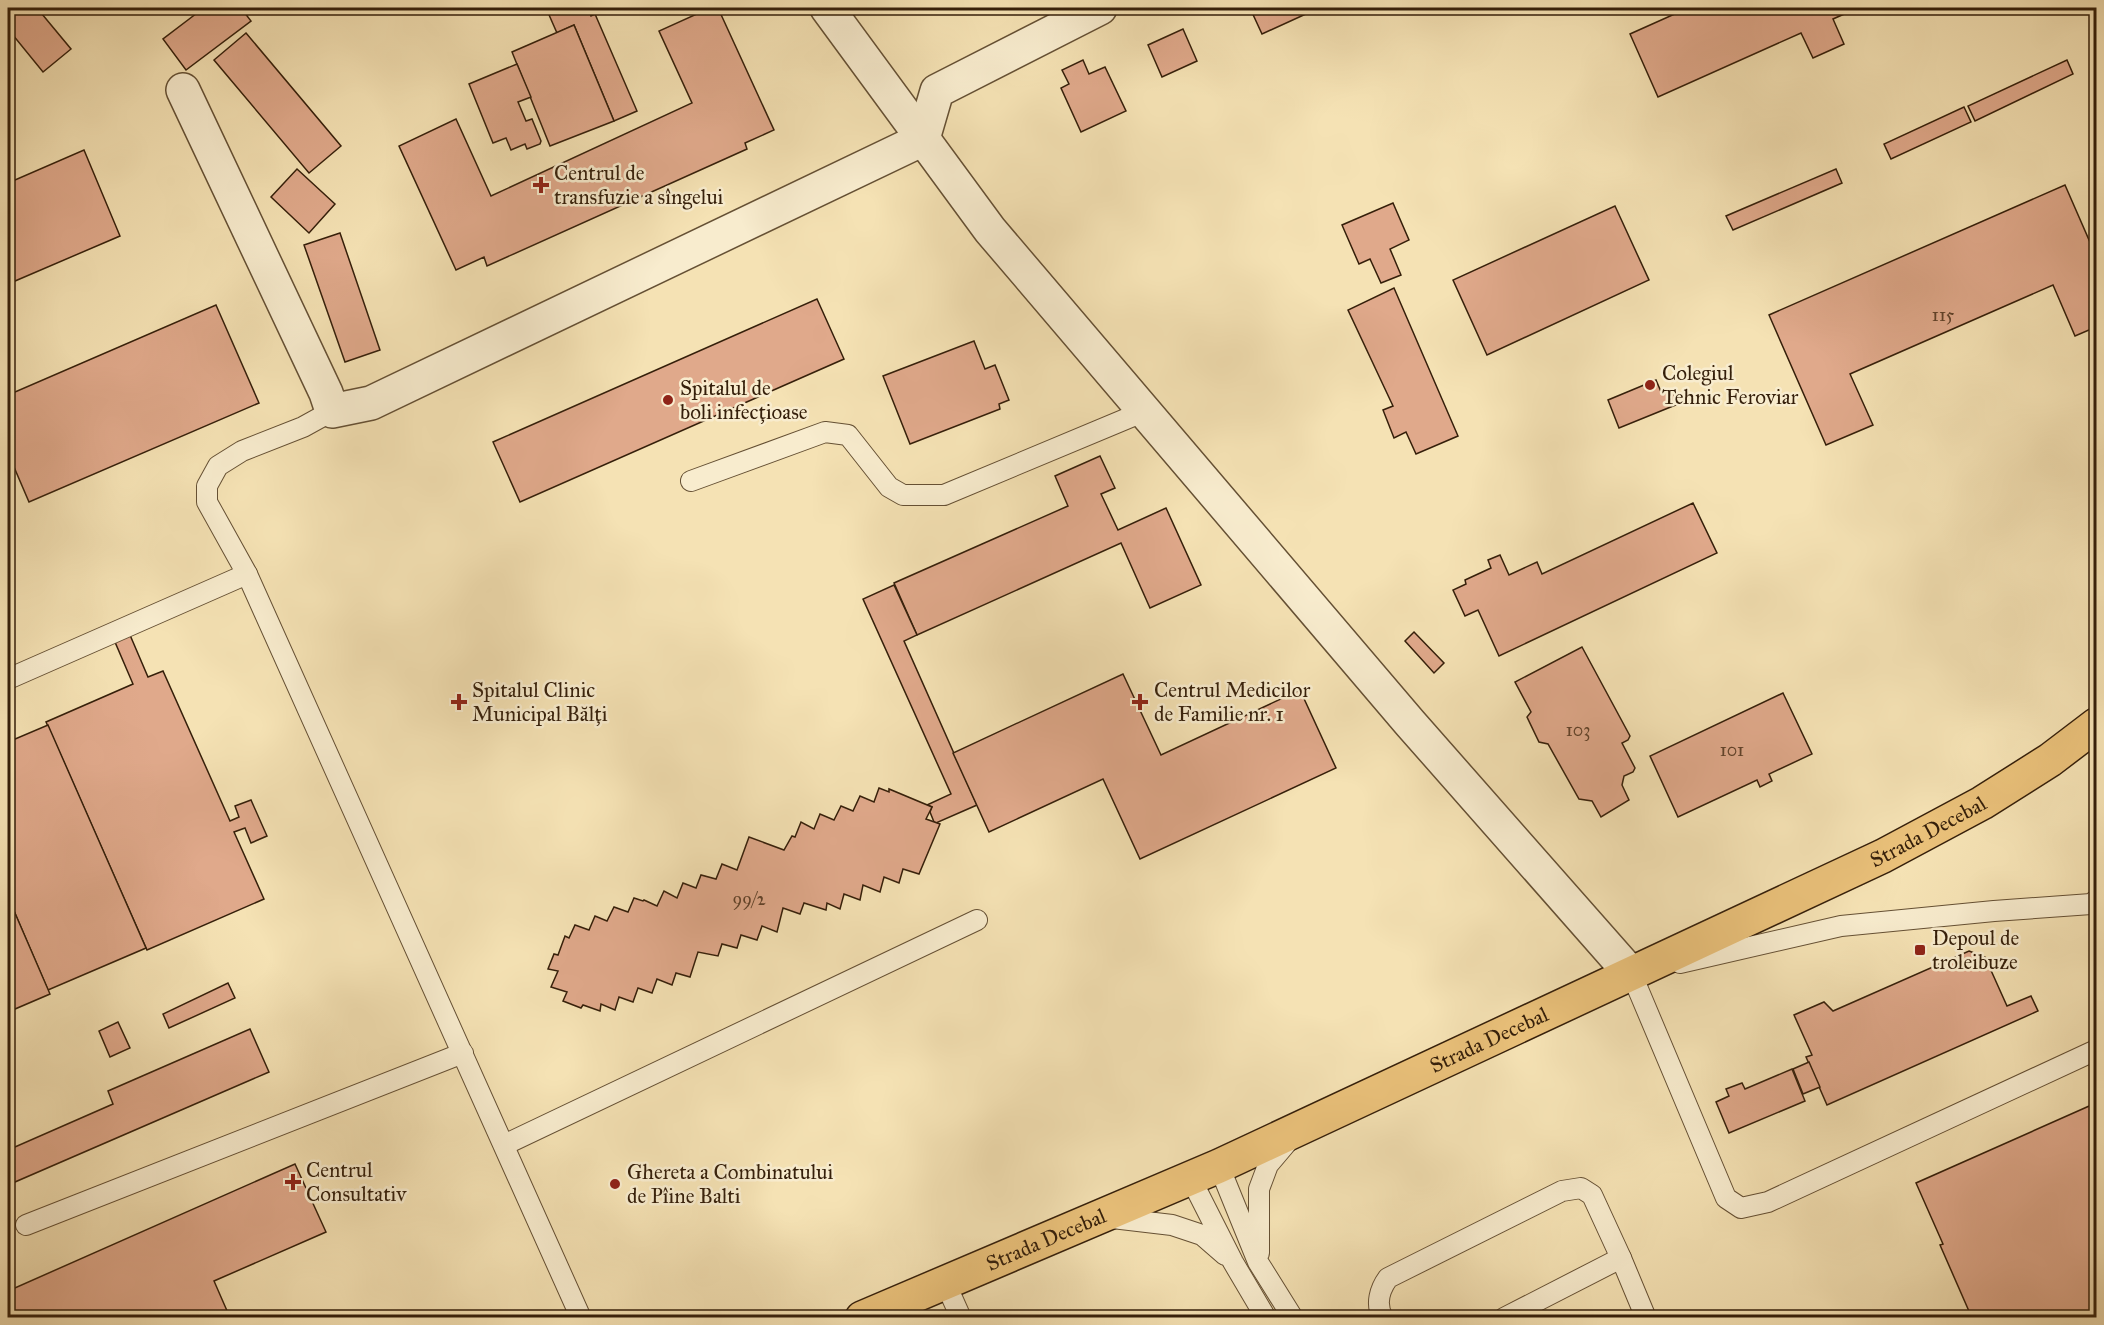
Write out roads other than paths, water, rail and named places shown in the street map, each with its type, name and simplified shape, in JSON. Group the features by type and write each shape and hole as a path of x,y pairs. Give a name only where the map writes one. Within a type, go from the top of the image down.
{"main road":[{"name":"Strada Decebal","path":"862,1317 1205,1172 1549,1011 1632,975 1883,856 1982,803 2050,760 2097,725"}],"street":[{"path":"827,8 990,230 1410,723 1632,975"},
{"path":"183,90 326,393 332,411 371,403 923,139 937,91 1100,8"}],"lane":[{"path":"332,411 303,427 242,451 218,466 207,486 207,502 247,574 581,1317"},
{"path":"691,481 825,432 848,435 889,487 903,495 944,495 1145,411"},
{"path":"8,678 247,574"},
{"path":"2097,900 2091,904 1841,926 1632,975 1726,1198 1741,1208 1768,1202 2097,1050"},
{"path":"504,1145 977,920"},
{"path":"26,1225 464,1053"},
{"path":"1258,1262 1259,1189 1268,1165 1298,1129"},
{"path":"1205,1172 1233,1262 1266,1317"},
{"path":"1205,1172 1293,1317"},
{"path":"1383,1317 1380,1311 1380,1289 1388,1278 1562,1191 1581,1188 1592,1195 1646,1317"},
{"path":"1099,1216 1172,1225 1202,1235 1233,1262"},
{"path":"1504,1317 1621,1258"},
{"path":"945,1282 961,1317"}],"place":[{"name":"Centrul de transfuzie a sîngelui","path":"541,185"},
{"name":"Colegiul Tehnic Feroviar","path":"1650,385"},
{"name":"Spitalul de boli infecțioase","path":"668,400"},
{"name":"Spitalul Clinic Municipal Bălți","path":"459,702"},
{"name":"Centrul Medicilor de Familie nr. 1","path":"1140,702"},
{"name":"Depoul de troleibuze","path":"1920,950"},
{"name":"Centrul Consultativ","path":"293,1182"},
{"name":"Ghereta a Combinatului de Pîine Balti","path":"615,1184"}]}
